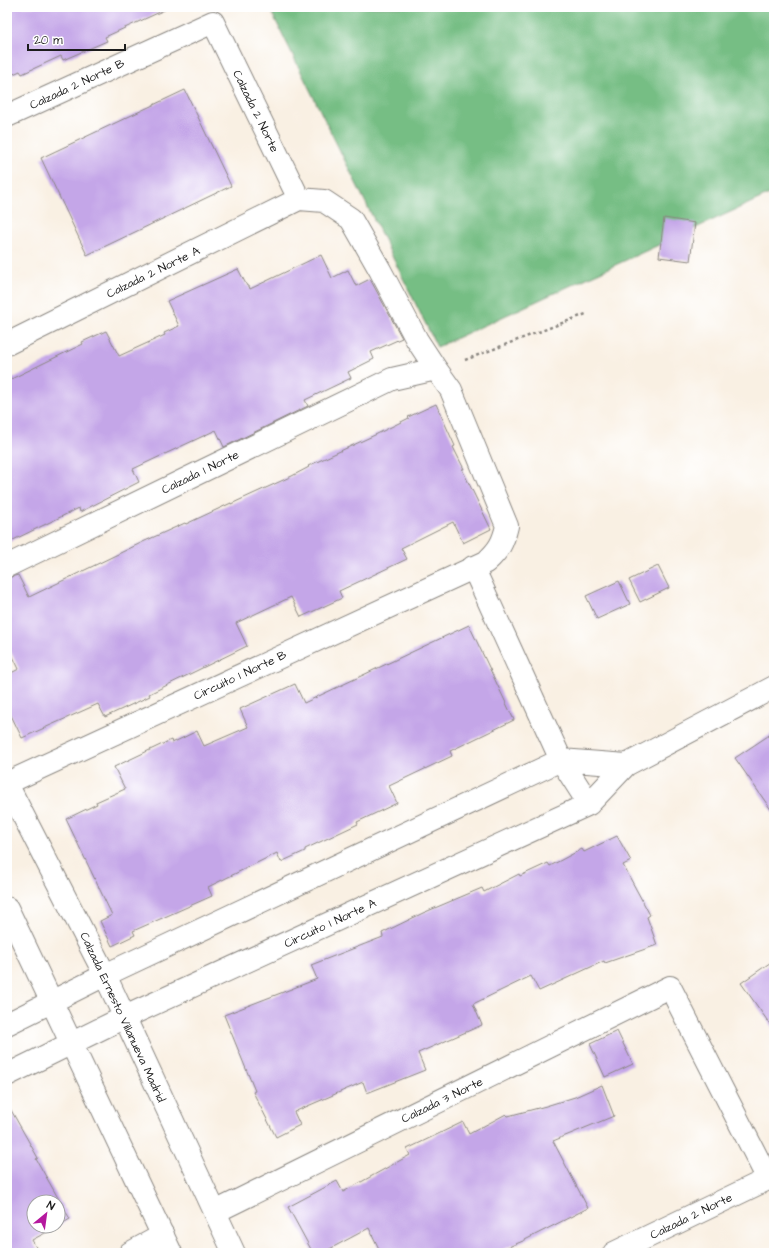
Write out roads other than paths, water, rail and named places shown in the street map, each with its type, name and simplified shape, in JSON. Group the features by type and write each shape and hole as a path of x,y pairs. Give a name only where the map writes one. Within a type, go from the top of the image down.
{"street":[{"name":"Calzada 2 Norte B","path":"7,116 213,22"},
{"name":"Calzada 2 Norte","path":"213,22 299,199"},
{"name":"Calzada 2 Norte A","path":"7,344 299,199"},
{"name":"Circuito 1 Norte B","path":"7,783 486,562 497,551 504,539 507,526 451,390 417,340 351,219 324,201 299,199"},
{"name":"Calzada 1 Norte","path":"7,566 392,379 436,369"},
{"path":"473,567 561,760 589,804 626,765 774,687"},
{"path":"7,1024 105,975 561,760 626,765"},
{"name":"Calzada Ernesto Villanueva Madrid","path":"7,783 105,975 234,1253"},
{"name":"Circuito 1 Norte A","path":"7,1075 125,1017 589,804"},
{"path":"7,908 167,1244 130,1253"},
{"name":"Calzada 3 Norte","path":"215,1212 670,987 768,1179"},
{"name":"Calzada 2 Norte","path":"614,1253 768,1179"}]}
